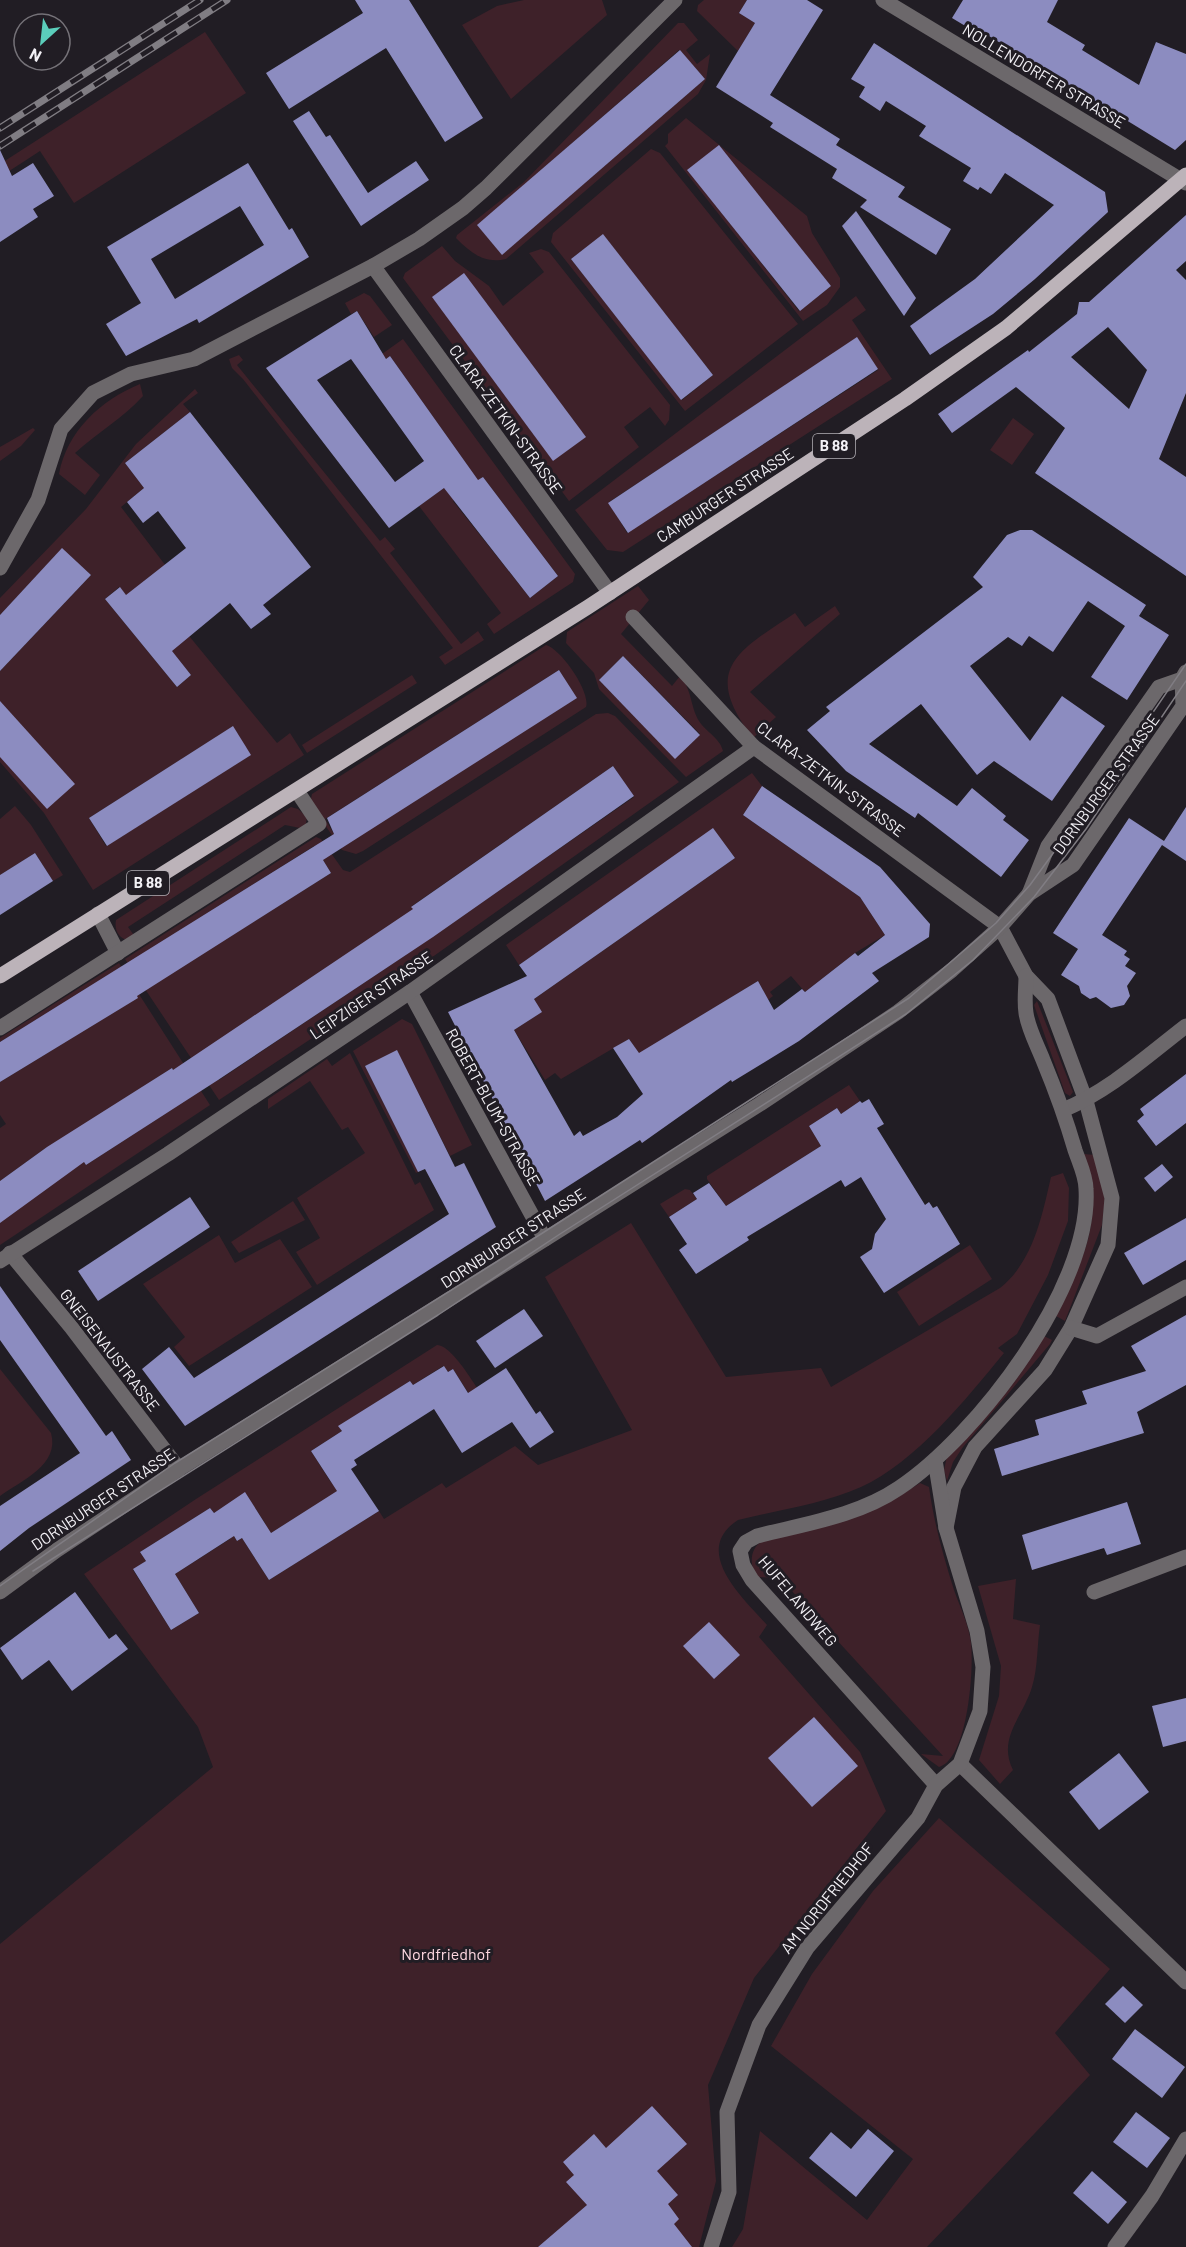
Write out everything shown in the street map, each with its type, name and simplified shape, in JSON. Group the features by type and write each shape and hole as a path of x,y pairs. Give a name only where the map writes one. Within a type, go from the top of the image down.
{"main road":[{"name":"CAMBURGER STRASSE","path":"0,976 610,593 905,399 1006,328 1184,179"}],"street":[{"path":"0,568 38,500 61,429 93,393 132,374 194,359 374,266 463,208 536,140 675,0"},
{"name":"NOLLENDORFER STRASSE","path":"883,0 1184,179"},
{"name":"CLARA-ZETKIN-STRASSE","path":"374,266 610,593"},
{"name":"CLARA-ZETKIN-STRASSE","path":"633,617 754,747 1000,927"},
{"name":"DORNBURGER STRASSE","path":"0,1592 57,1550 179,1469 760,1104 898,1012 952,970 1000,927 1029,894 1073,865 1183,706 1184,675 1159,687 1048,846 1029,894"},
{"name":"LEIPZIGER STRASSE","path":"5,1257 168,1154 410,992 754,747"},
{"path":"0,1028 318,824 297,791"},
{"path":"98,914 118,953"},
{"name":"HUFELANDWEG","path":"946,1528 954,1487 975,1446 1045,1370 1071,1328 1108,1245 1112,1198 1086,1101 1048,999 1026,976 1000,927"},
{"name":"HUFELANDWEG","path":"935,1460 946,1528 977,1631 983,1667 980,1711 960,1764 936,1785 752,1580 740,1558 740,1551 746,1542 757,1536 870,1504 899,1489 935,1460 990,1403 1018,1366 1040,1331 1065,1280 1085,1227 1086,1187 1063,1110 1026,1014 1026,976"},
{"name":"ROBERT-BLUM-STRASSE","path":"410,992 545,1239"},
{"path":"1063,1110 1086,1101 1186,1026"},
{"name":"GNEISENAUSTRASSE","path":"5,1257 71,1327 179,1469"},
{"path":"1071,1328 1097,1336 1186,1287"},
{"path":"1094,1592 1186,1557"},
{"path":"960,1764 1186,1982"},
{"name":"AM NORDFRIEDHOF","path":"711,2247 729,2192 727,2112 759,2025 807,1948 918,1818 936,1785"},
{"path":"1115,2247 1152,2196 1186,2139"}],"green space":[{"path":"524,0 602,0 607,15 511,99 462,25 497,6"},
{"path":"704,0 747,0 739,13 755,23 738,51 697,11 698,5"},
{"path":"678,23 684,23 698,40 686,50 697,64 710,54 706,80 698,94 506,259 484,259 456,238 524,182","holes":["679,50 705,79 502,254 478,225"]},
{"path":"205,32 246,93 74,203 40,151 0,177 0,164"},
{"path":"686,118 807,216 812,233 840,278 840,287 827,305 803,321 665,146 668,143 668,134","holes":["688,170 831,286 799,311"]},
{"path":"651,149 660,153 798,324 685,411 551,242 553,233","holes":["603,235 713,375 682,400 571,259"]},
{"path":"442,246 455,261 489,286 503,306 544,272 529,253 541,249 549,252 670,405 669,420 665,426 650,407 624,427 639,447 569,501 403,278 405,273"},
{"path":"364,293 370,296 392,325 374,337 357,311 351,314 345,303"},
{"path":"856,296 866,310 852,320 892,379 623,552 607,550 575,510","holes":["857,338 878,370 627,533 609,502"]},
{"path":"403,339 575,574 573,582 494,634 487,624 501,613 419,506 470,469 390,356 386,359 382,354","holes":["483,477 558,576 530,598 453,501"]},
{"path":"239,355 243,360 237,365 380,541 385,537 395,549 390,553 461,644 478,631 484,640 445,665 439,657 453,648 243,379 232,368 229,359"},
{"path":"140,384 143,396 75,453 100,475 85,495 59,474 63,458 78,431 99,408"},
{"path":"195,389 198,393 183,404 190,412 125,463 144,488 121,507 169,570 161,568 144,581 277,743 290,733 304,755 93,890 44,813 0,762 0,671 91,575 62,549 0,615 0,598 86,509 136,444","holes":["119,587 191,675 177,687 105,599","232,727 250,755 106,846 89,818"]},
{"path":"1013,418 1034,434 1012,465 990,450"},
{"path":"33,428 35,430 21,446 0,461 0,447"},
{"path":"638,586 649,600 621,634 672,686 680,676 687,686 699,721 719,742 723,751 686,777 599,689 594,673 566,643 567,632","holes":["623,656 700,734 675,758 599,680"]},
{"path":"835,606 840,614 750,692 776,717 753,738 737,714 729,695 728,678 733,664 757,639 795,613 805,627"},
{"path":"546,645 567,662 584,692 586,707 356,854 342,850 310,803 312,794","holes":["559,670 576,698 342,847 325,819"]},
{"path":"412,675 417,683 307,753 302,745"},
{"path":"608,713 615,716 679,782 407,975 219,1100 125,959 316,837 321,839 343,870 350,872 596,714","holes":["613,766 634,797 432,937 412,906","314,846 331,873 164,978 147,951","407,954 219,1080 200,1053"]},
{"path":"752,773 762,786 743,815 860,897 885,935 855,953 805,992 791,976 770,992 773,996 768,1000 758,981 639,1054 629,1039 561,1079 555,1073 545,1080 514,1030 541,1012 534,999 735,858 713,829 519,965 506,945"},
{"path":"15,806 31,825 63,875 53,881 35,853 0,875 0,819"},
{"path":"291,807 298,809 307,817 305,829 285,825 128,927 136,938 130,941 118,934 116,920"},
{"path":"119,963 210,1105 0,1245 0,1223 47,1147 0,1181 0,1128 6,1124 0,1115 0,1082 137,998 120,968 0,1042 0,1038","holes":["172,1068 191,1097 86,1165 67,1136"]},
{"path":"1037,1001 1073,1092 1070,1096 1065,1093 1034,1005"},
{"path":"402,1019 412,1024 472,1145 450,1156 397,1051 365,1066 418,1172 416,1173 353,1051"},
{"path":"350,1053 415,1185 420,1182 434,1210 317,1285 296,1252 320,1238 297,1198 365,1153 348,1127 342,1130 310,1081 268,1109 268,1099 327,1059 332,1066"},
{"path":"849,1085 860,1101 841,1114 837,1108 809,1126 821,1146 726,1206 707,1176"},
{"path":"1084,1154 1095,1155 1105,1199 1102,1225 1065,1321 1056,1316 1083,1256 1092,1220 1090,1179"},
{"name":"Nordfriedhof","path":"1063,1173 1069,1188 1068,1221 1048,1275 1017,1334 998,1348 1004,1353 957,1409 920,1446 881,1476 861,1487 831,1498 738,1520 725,1532 719,1546 720,1560 735,1589 767,1625 759,1637 860,1752 886,1811 754,1978 708,2085 716,2181 699,2247 0,2247 0,1944 213,1767 198,1727 84,1574 196,1499 437,1345 452,1354 461,1365 497,1420 489,1425 453,1369 448,1372 443,1366 413,1385 410,1381 339,1426 342,1431 311,1451 330,1481 340,1490 268,1535 265,1523 245,1493 214,1513 210,1508 140,1552 146,1561 133,1570 171,1630 199,1613 175,1574 230,1539 227,1525 237,1541 242,1538 269,1580 379,1511 384,1519 442,1483 446,1488 515,1446 538,1465 632,1430 545,1277 631,1223 726,1377 821,1368 831,1387 1000,1288 1021,1265 1028,1252 1040,1222 1051,1177"},
{"path":"685,1189 690,1190 697,1199 669,1217 660,1204"},
{"path":"293,1201 305,1220 239,1253 231,1242"},
{"path":"219,1235 235,1263 280,1239 312,1287 189,1366 174,1347 185,1337 143,1284"},
{"path":"970,1245 992,1279 919,1326 897,1292"},
{"path":"1044,1336 1052,1340 1050,1344 963,1447 953,1462 947,1481 944,1470 947,1456 1008,1390"},
{"path":"0,1369 51,1433 52,1444 45,1463 0,1496"},
{"path":"920,1483 929,1487 943,1552 970,1636 972,1655 970,1692 963,1731 957,1748 949,1760 939,1767 921,1754 943,1756 780,1578 756,1577 752,1562 753,1553 762,1541 891,1501"},
{"path":"1016,1579 1013,1619 1040,1625 1034,1680 1013,1728 1008,1748 1013,1770 1000,1784 979,1760 999,1696 1001,1666 978,1586"},
{"path":"939,1818 1110,1969 1055,2033 1090,2075 927,2247 732,2247 743,2229 760,2131 867,2220 913,2159 771,2046 812,1974 873,1891"}],"building":[{"path":"355,0 409,0 483,118 445,142 386,48 289,109 266,73 363,13"},
{"path":"747,0 807,0 823,10 770,95 840,139 836,145 905,187 898,197 951,229 936,255 860,207 867,200 832,178 837,169 770,127 773,123 716,87 755,23 739,13"},
{"path":"963,0 1058,0 1047,22 1085,45 1082,50 1139,85 1156,42 1186,54 1186,140 1175,150 989,36 987,39 952,18"},
{"path":"874,43 1105,192 1108,212 993,314 930,355 910,326 975,279 1054,205 1005,173 991,194 980,187 978,190 963,181 971,168 919,136 926,126 886,101 880,111 859,97 865,87 851,79"},
{"path":"680,50 705,79 502,255 477,225"},
{"path":"309,111 326,137 330,135 368,193 416,161 429,180 361,226 293,121"},
{"path":"719,145 831,286 800,311 687,170"},
{"path":"0,150 12,176 33,163 54,196 33,209 38,217 0,242"},
{"path":"248,163 289,230 292,228 309,257 199,323 197,319 126,356 106,324 141,303 107,247","holes":["240,206 264,245 175,299 151,259"]},
{"path":"856,211 916,298 904,316 842,226"},
{"path":"1186,215 1186,261 1176,270 1186,280 1186,393 1159,459 1186,477 1186,576 1035,473 1065,428 1016,387 952,433 938,414 1028,350 1029,352 1077,314 1079,302 1089,302","holes":["1108,327 1147,370 1129,409 1071,357"]},
{"path":"603,234 713,375 681,400 571,259"},
{"path":"464,273 586,437 553,461 432,297"},
{"path":"357,311 386,359 390,356 478,480 483,477 558,576 530,598 444,488 389,528 266,368","holes":["351,359 424,461 395,482 317,380"]},
{"path":"857,337 878,369 628,533 608,503"},
{"path":"190,412 311,567 263,605 271,614 251,629 230,603 172,651 191,675 177,687 105,599 120,587 126,595 186,548 158,511 143,523 127,502 144,488 125,463"},
{"path":"1020,530 1032,530 1146,605 1139,616 1169,635 1127,700 1091,677 1125,626 1088,601 1053,652 1029,636 1022,646 1008,637 970,666 1030,741 1062,696 1105,726 1052,801 994,761 977,775 921,704 869,744 957,806 972,788 1006,816 1003,820 1029,840 1001,877 918,813 915,818 846,771 807,730 830,711 826,707 983,587 973,577 1007,535"},
{"path":"62,548 91,575 0,671 0,615"},
{"path":"623,656 700,735 675,759 599,680"},
{"path":"559,670 577,698 323,860 331,873 137,996 138,998 0,1082 0,1042 334,834 327,818"},
{"path":"0,701 75,784 47,809 0,757"},
{"path":"233,726 251,755 107,846 89,818"},
{"path":"613,766 634,796 433,937 218,1080 86,1165 84,1162 0,1223 0,1181 47,1147 172,1068 173,1070 413,909 411,907"},
{"path":"762,786 880,867 930,924 929,937 872,973 879,981 799,1041 732,1082 731,1080 642,1143 640,1140 545,1201 448,1012 527,976 519,965 713,828 735,858 534,999 542,1012 514,1030 574,1136 580,1131 583,1136 617,1117 643,1094 613,1048 629,1039 639,1053 758,981 774,1010 802,989 805,992 855,953 858,956 885,935 860,897 743,815"},
{"path":"1186,807 1186,861 1162,845 1102,935 1127,951 1124,955 1130,959 1125,966 1136,973 1127,986 1130,996 1124,1005 1111,1008 1096,997 1090,999 1081,993 1079,986 1061,975 1078,949 1053,933 1129,818 1164,841"},
{"path":"35,853 53,881 0,915 0,875"},
{"path":"397,1050 455,1167 464,1163 496,1227 185,1426 142,1369 169,1347 194,1378 449,1214 425,1169 418,1172 365,1066"},
{"path":"1186,1074 1186,1123 1156,1146 1137,1121 1144,1115 1140,1109"},
{"path":"869,1099 884,1124 877,1128 925,1205 929,1202 933,1208 937,1206 960,1244 884,1293 860,1257 872,1249 875,1234 886,1219 861,1177 845,1187 841,1180 747,1237 749,1240 696,1274 679,1250 687,1244 669,1217 697,1199 693,1193 709,1183 726,1206 821,1146 809,1126 837,1108 841,1114 860,1101 862,1103"},
{"path":"1162,1164 1173,1177 1155,1192 1144,1178"},
{"path":"190,1197 210,1227 98,1301 78,1271"},
{"path":"1186,1218 1186,1260 1143,1285 1124,1253"},
{"path":"0,1286 106,1436 112,1431 131,1460 29,1528 0,1551 0,1506 80,1453 0,1340"},
{"path":"524,1309 543,1336 495,1368 476,1341"},
{"path":"1186,1315 1186,1385 1137,1412 1144,1433 1002,1476 994,1449 1039,1435 1035,1420 1087,1404 1082,1391 1146,1371 1131,1346"},
{"path":"444,1366 448,1372 453,1369 468,1393 506,1368 536,1414 540,1411 554,1432 530,1448 512,1422 462,1453 434,1409 354,1460 357,1465 351,1469 379,1511 269,1580 242,1538 237,1541 234,1536 175,1574 199,1613 171,1630 133,1569 146,1561 140,1552 210,1508 214,1513 245,1492 271,1533 337,1491 311,1451 342,1431 338,1426 410,1381 413,1385"},
{"path":"1127,1502 1141,1544 1107,1555 1104,1548 1032,1570 1022,1535"},
{"path":"75,1592 109,1639 116,1634 128,1649 72,1691 49,1660 22,1680 0,1648"},
{"path":"709,1622 740,1655 714,1679 683,1646"},
{"path":"1186,1698 1186,1741 1163,1747 1152,1706"},
{"path":"814,1717 858,1766 812,1807 768,1758"},
{"path":"1119,1753 1149,1792 1099,1830 1069,1792"},
{"path":"1123,1986 1143,2005 1125,2023 1105,2004"},
{"path":"1135,2029 1185,2067 1162,2098 1112,2059"},
{"path":"652,2106 687,2144 657,2171 678,2195 668,2204 679,2219 674,2224 692,2247 538,2247 587,2205 566,2182 574,2175 563,2162 594,2134 606,2148"},
{"path":"1136,2112 1170,2138 1147,2168 1113,2142"},
{"path":"868,2129 894,2151 856,2197 809,2158 831,2132 851,2149"},
{"path":"1092,2171 1127,2202 1108,2224 1073,2193"}],"tram line":[{"path":"0,1586 175,1463 541,1234 909,998 996,923 1030,885 1113,771 1186,664"},
{"path":"33,1571 438,1315 560,1234 906,1014 973,960 1034,897 1086,829 1186,681"}],"railway":[{"path":"0,128 200,0"},
{"path":"0,146 227,0"}]}
